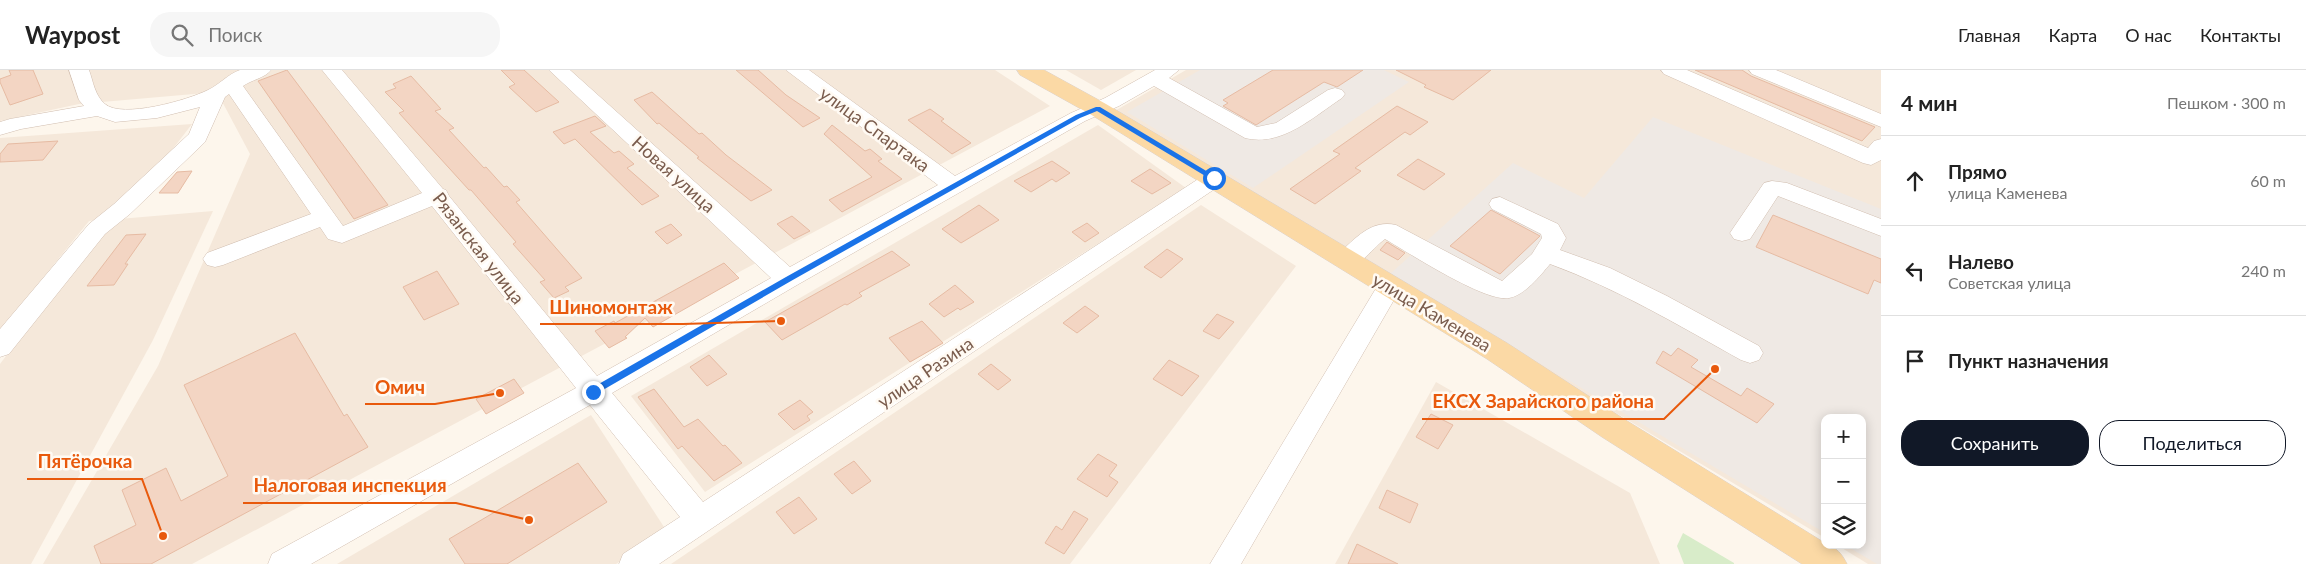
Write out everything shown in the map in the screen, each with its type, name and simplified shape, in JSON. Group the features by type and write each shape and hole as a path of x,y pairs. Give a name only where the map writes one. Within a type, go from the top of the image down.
{"main road":[{"name":"улица Каменева","path":"1028,70 1098,108 1497,351 1613,428 1830,564"}],"street":[{"path":"78,70 94,105 115,116 157,112 197,102 261,70"},
{"name":"Рязанская улица","path":"332,70 438,195 593,392 700,520"},
{"name":"Новая улица","path":"559,70 788,279"},
{"name":"улица Спартака","path":"796,70 955,187"},
{"path":"1670,70 1878,155"},
{"path":"1759,70 1881,121"},
{"path":"283,564 593,392 788,279 955,187 1078,116 1098,108 1162,74 1252,134 1262,136 1276,132 1335,94"},
{"path":"224,88 336,233 342,235 438,195"},
{"path":"0,347 97,230 198,137 224,88"},
{"path":"0,129 17,123 94,105"},
{"name":"улица Разина","path":"634,564 1214,178"},
{"path":"1742,233 1772,188 1779,188 1881,228"},
{"path":"1346,260 1377,233 1388,231 1494,289 1507,290 1525,276 1552,245 1554,238 1550,229 1500,204"},
{"path":"215,259 324,217"},
{"path":"1544,253 1602,274 1658,302 1750,353"},
{"path":"1225,564 1390,286"}],"shaded area":[{"path":"0,70 995,70 1050,106 192,564 43,564 158,366 250,154 217,92 79,104 0,121"},
{"path":"1066,70 1136,70 1101,90"},
{"path":"1186,70 1881,70 1881,564 1868,564 1844,549 1866,549 1866,414 1821,414 1821,536 1113,112"},
{"path":"1200,70 1384,70 1409,82 1253,188 1127,112"},
{"path":"1653,117 1881,209 1881,564 1877,564 1852,549 1866,549 1866,414 1821,414 1821,531 1390,274 1513,163 1584,198"},
{"path":"192,124 158,168 102,219 89,221 0,331 0,138"},
{"path":"1098,125 1186,188 705,492 631,396"},
{"path":"1201,205 1296,266 1070,564 671,564"},
{"path":"213,211 153,340 31,564 0,564 0,364 101,231 119,219"},
{"path":"1436,382 1630,493 1660,564 1335,564"},
{"path":"591,415 666,530 616,564 337,564"}],"green space":[{"path":"1683,533 1734,564 1684,564 1677,546"}],"building":[{"path":"9,70 33,70 43,94 10,105 0,82 0,79 11,75"},
{"path":"287,70 388,205 354,219 258,81"},
{"path":"501,70 524,70 559,102 536,112 509,87 515,84"},
{"path":"736,70 758,70 786,95 820,118 803,127"},
{"path":"1273,70 1363,70 1337,87 1324,82 1256,125 1223,106 1228,103 1223,100"},
{"path":"1396,70 1491,70 1453,100 1424,87 1426,85"},
{"path":"1695,70 1742,70 1751,76 1875,127 1862,141"},
{"path":"411,76 441,109 435,111 454,128 449,130 484,168 486,167 504,187 507,186 520,200 516,202 582,278 565,287 569,291 554,298 540,282 545,280 513,244 516,242 471,190 399,113 404,111 385,92 396,88 393,84"},
{"path":"652,92 699,134 702,133 726,155 772,190 751,201 697,158 699,157 659,123 657,124 634,100"},
{"path":"1397,106 1428,122 1410,135 1405,132 1355,168 1361,171 1315,204 1290,189 1340,154 1333,151"},
{"path":"930,109 944,119 941,121 971,143 952,154 908,120"},
{"path":"595,116 606,126 590,132 614,153 619,151 634,164 627,168 659,196 642,205 575,139 564,144 553,132"},
{"path":"832,125 865,151 870,149 882,159 878,161 902,179 842,212 829,200 872,177 824,134"},
{"path":"58,141 43,160 0,162 0,154 8,144"},
{"path":"1418,159 1445,174 1424,190 1397,175"},
{"path":"1052,161 1070,173 1056,182 1052,179 1031,192 1014,181"},
{"path":"1150,169 1171,183 1152,194 1131,181"},
{"path":"192,171 178,193 159,193 177,172"},
{"path":"979,205 999,220 961,243 942,229"},
{"path":"1491,210 1540,236 1500,274 1450,246"},
{"path":"1773,215 1881,259 1881,283 1874,280 1868,294 1756,247"},
{"path":"792,216 810,231 794,239 777,224"},
{"path":"1087,223 1099,233 1085,242 1072,232"},
{"path":"671,224 682,235 667,244 655,232"},
{"path":"146,234 125,264 128,264 114,285 87,286 126,235"},
{"path":"1387,242 1405,253 1398,260 1380,250"},
{"path":"1167,249 1183,259 1161,278 1144,267"},
{"path":"892,251 910,265 859,293 862,296 847,305 845,304 782,340 765,322"},
{"path":"724,263 739,278 653,327 645,318 625,337 627,338 609,348 595,331 614,321 615,323"},
{"path":"437,271 459,304 424,320 403,287"},
{"path":"955,285 974,302 960,310 958,308 944,317 929,304"},
{"path":"1085,306 1099,316 1077,333 1063,323"},
{"path":"1217,314 1234,322 1219,339 1203,331"},
{"path":"922,321 943,343 910,362 889,338"},
{"path":"295,333 344,416 347,414 368,447 151,564 101,564 94,546 136,525 122,490 166,468 181,501 228,476 184,385"},
{"path":"1678,348 1698,360 1691,367 1741,396 1747,388 1774,404 1757,423 1656,363 1663,351 1671,356"},
{"path":"709,355 727,374 707,386 690,367"},
{"path":"1169,360 1199,376 1182,396 1153,379"},
{"path":"991,364 1011,380 998,390 978,374"},
{"path":"514,379 524,393 486,414 476,399"},
{"path":"654,389 684,427 698,419 742,463 714,481 682,446 678,449 638,397"},
{"path":"800,400 813,412 807,416 810,420 794,430 778,414"},
{"path":"1431,414 1453,425 1438,449 1416,437"},
{"path":"1098,454 1117,465 1109,476 1118,482 1107,497 1077,479"},
{"path":"854,461 871,481 852,494 834,474"},
{"path":"578,463 607,502 507,564 465,564 449,539"},
{"path":"1387,490 1418,504 1410,523 1379,508"},
{"path":"799,497 817,519 794,534 776,512"},
{"path":"1074,511 1088,519 1064,554 1045,543 1056,526 1062,530"},
{"path":"1357,544 1398,564 1348,564"}],"place":[{"name":"Шиномонтаж","path":"781,321"},
{"name":"ЕКСХ Зарайского района","path":"1715,369"},
{"name":"Омич","path":"500,393"},
{"name":"Налоговая инспекция","path":"529,520"},
{"name":"Пятёрочка","path":"163,536"}],"route":[{"path":"593,392 788,279 955,187 1078,116 1098,108 1214,178"}]}
